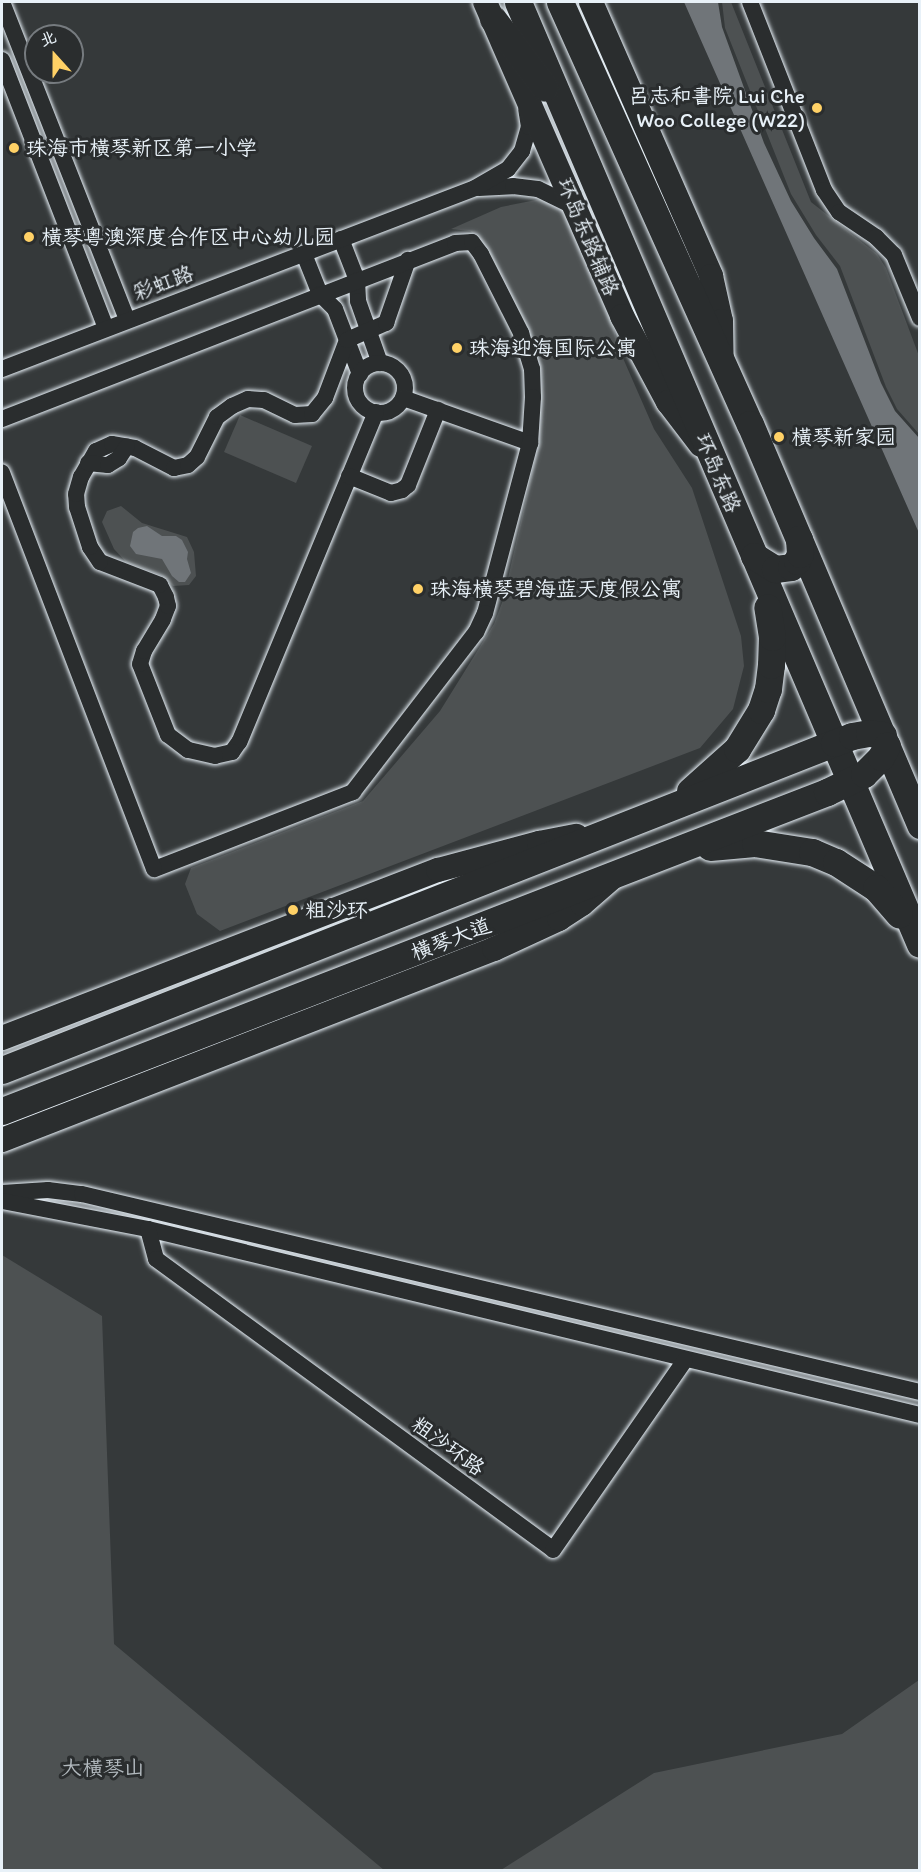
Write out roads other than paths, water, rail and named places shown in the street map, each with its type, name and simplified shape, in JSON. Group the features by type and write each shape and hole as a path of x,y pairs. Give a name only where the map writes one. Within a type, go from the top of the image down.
{"main road":[{"name":"环岛东路","path":"518,2 572,124 917,938"},
{"path":"560,2 799,539 920,825"},
{"path":"591,2 711,276 721,321 722,363"},
{"path":"489,10 572,124"},
{"name":"环岛东路辅路","path":"489,10 622,316 668,402 713,461"},
{"path":"666,855 675,846 673,829 668,821 657,812 715,771 737,749 761,710 768,689 772,637 758,565 775,569 791,567 800,554 799,539"},
{"name":"横琴大道","path":"2,1070 852,736 869,733 885,740 874,765 850,782 615,876 2,1110"},
{"path":"2,1038 438,870 538,843 613,830"},
{"path":"666,855 718,845 755,843 812,852 836,862 876,888 917,938"},
{"path":"2,1140 494,949 559,919 582,904 615,876"},
{"path":"49,1052 144,984"},
{"path":"83,1109 177,1045"}],"street":[{"path":"2,2 127,320"},
{"path":"750,2 824,190 839,212 876,237 894,255 920,318"},
{"path":"2,60 106,328"},
{"path":"475,188 508,169 522,151 529,127 523,91"},
{"path":"475,188 513,186 538,189 577,208"},
{"name":"彩虹路","path":"2,369 475,188"},
{"path":"341,239 357,280 358,301 380,363"},
{"path":"2,419 408,260 455,243 472,242 477,247 521,333 531,369 533,398 530,443 485,613 476,632 353,792 154,869 2,472"},
{"path":"304,254 320,294 335,309 360,374"},
{"path":"376,412 239,742 232,752 215,756 188,750 168,735 140,664 144,651 163,619 168,606 166,597 160,585 100,562 90,547 77,507 76,494 87,463 96,452 112,444 127,446 174,468 188,465 197,457 217,417 232,406 248,399 264,400 295,415 312,414 326,398 347,340 386,323 408,260"},
{"path":"380,363 388,364 401,374 405,390 403,398 392,410 376,412 368,409 357,397 355,389 360,374 365,368 380,363"},
{"path":"403,398 530,443"},
{"path":"349,476 391,493 402,490 408,485 438,410"},
{"path":"2,1193 40,1190 82,1194 920,1392"},
{"path":"2,1201 148,1228 684,1360 920,1415"},
{"name":"粗沙环路","path":"148,1228 156,1259 553,1550 684,1360"}],"place":[{"name":"呂志和書院 Lui Che Woo College (W22)","path":"817,108"},
{"name":"珠海市横琴新区第一小学","path":"14,148"},
{"name":"横琴粤澳深度合作区中心幼儿园","path":"29,237"},
{"name":"珠海迎海国际公寓","path":"457,348"},
{"name":"横琴新家园","path":"779,437"},
{"name":"珠海横琴碧海蓝天度假公寓","path":"418,589"},
{"name":"粗沙环","path":"293,910"}],"park label":[{"name":"大橫琴山","path":"103,1768"}]}
